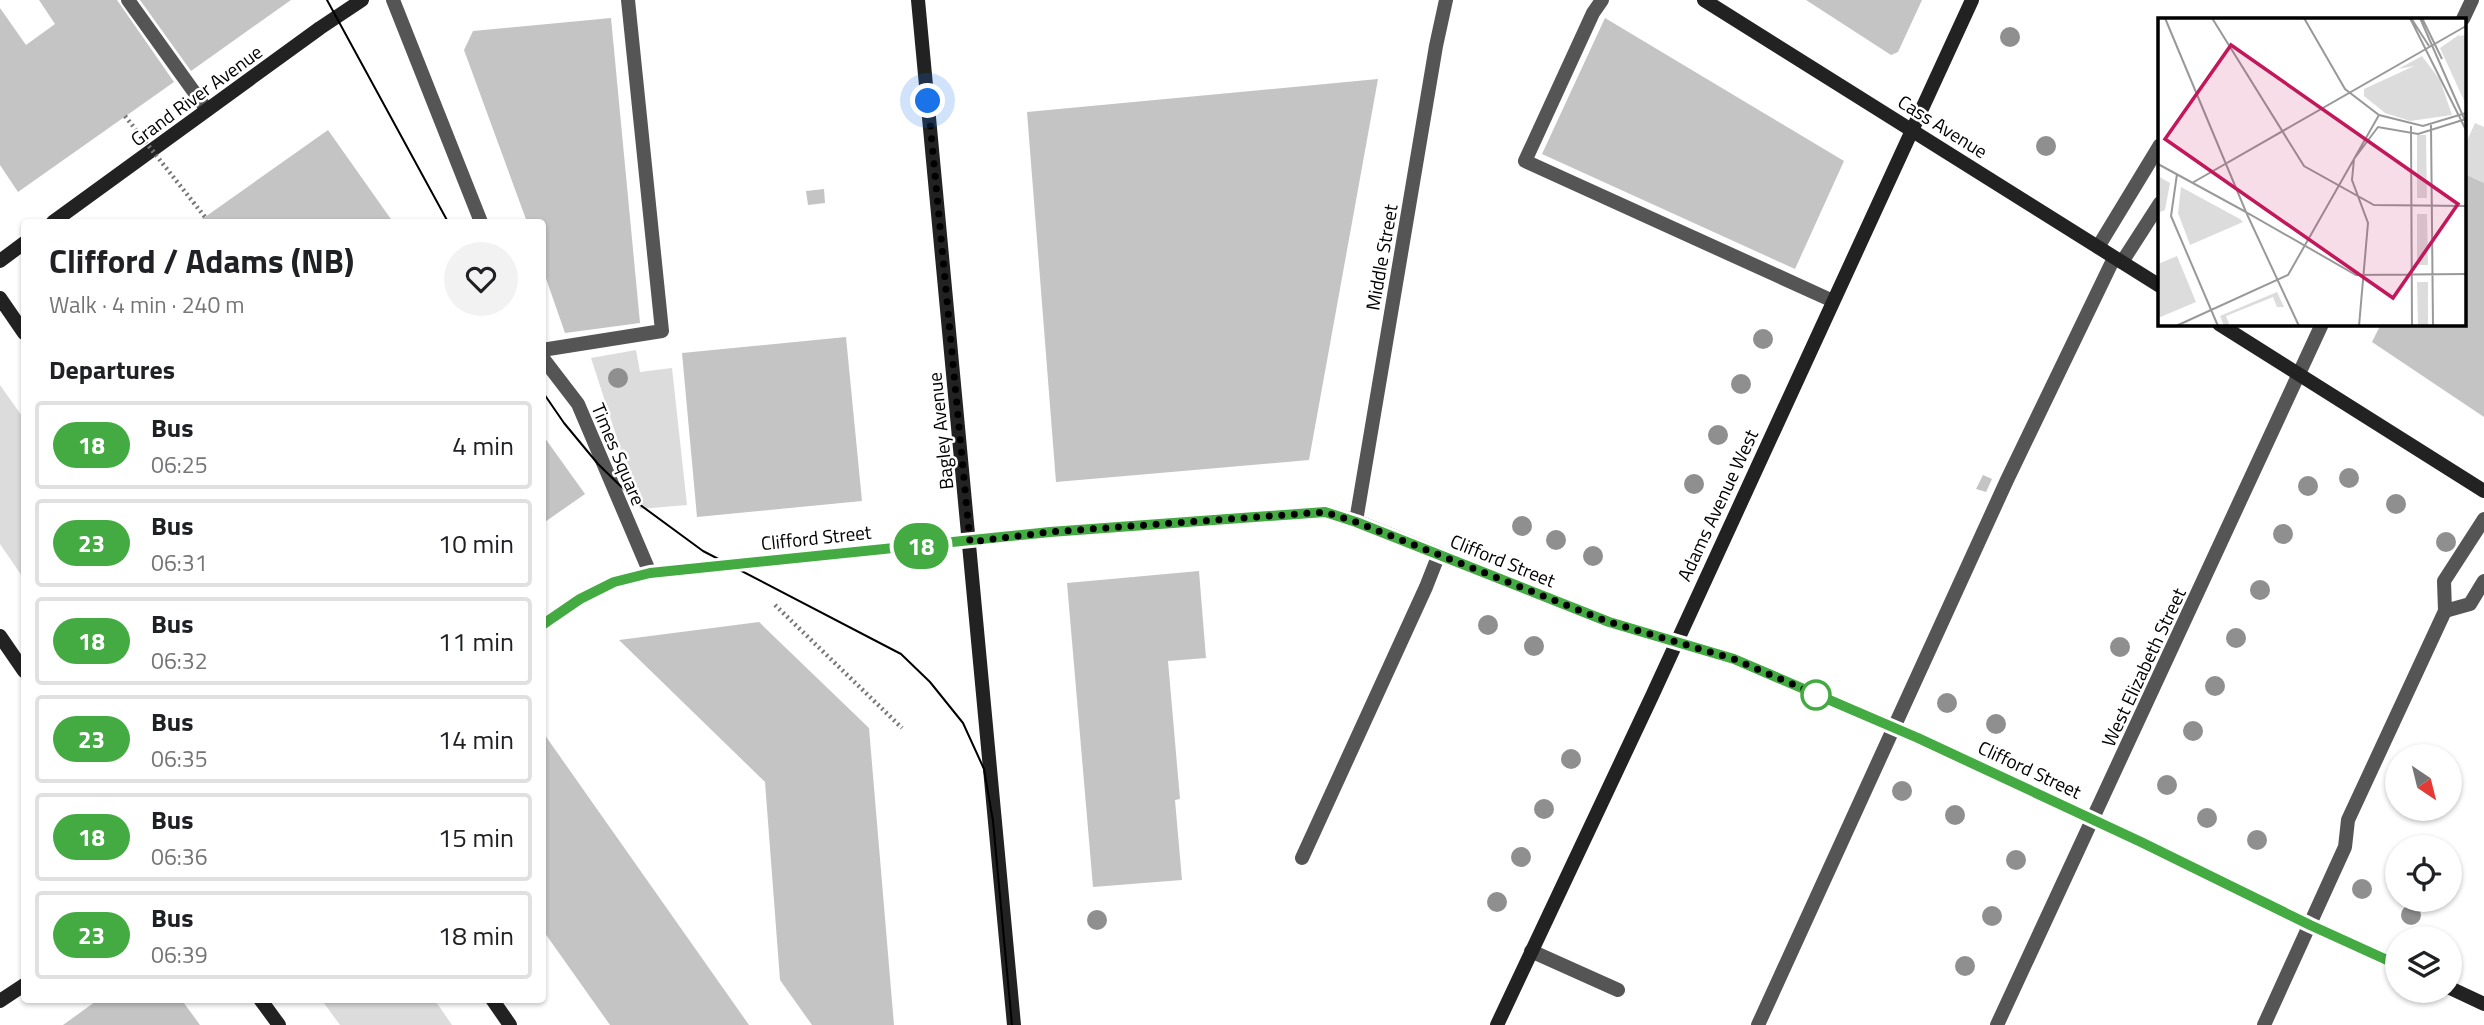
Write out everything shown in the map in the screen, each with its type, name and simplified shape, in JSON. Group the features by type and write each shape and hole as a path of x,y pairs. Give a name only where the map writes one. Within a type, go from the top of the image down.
{"street":[{"path":"128,0 207,110"},
{"name":"Grand River Avenue","path":"57,219 362,0"},
{"path":"393,0 480,219"},
{"path":"546,350 662,331 628,0"},
{"name":"Bagley Avenue","path":"918,0 1014,1025"},
{"name":"Middle Street","path":"1356,522 1446,0"},
{"path":"1602,0 1593,13 1525,161 1833,301"},
{"name":"Cass Avenue","path":"1704,0 2158,285"},
{"name":"Adams Avenue West","path":"1496,1025 1972,0"},
{"path":"2463,18 2472,0"},
{"path":"2098,247 2158,148"},
{"path":"1758,1025 2013,468 2118,260 2158,206"},
{"path":"0,261 21,245"},
{"path":"0,298 21,329"},
{"path":"2222,326 2484,491"},
{"name":"West Elizabeth Street","path":"1997,1025 2321,326"},
{"name":"Times Square","path":"546,362 578,404 650,573"},
{"name":"Clifford Street","path":"546,622 580,599 614,582 650,573 1050,532 1325,512 1609,622 1734,659 1893,727 2385,959"},
{"path":"2264,1025 2345,847 2348,820 2445,611 2444,581 2484,519"},
{"path":"1302,858 1439,555"},
{"path":"2445,611 2470,604 2484,581"},
{"path":"0,636 21,667"},
{"path":"1531,951 1618,990"},
{"path":"0,1001 21,987"},
{"path":"2462,994 2484,1004"},
{"path":"263,1003 279,1025"},
{"path":"495,1003 510,1025"}],"path":[{"path":"125,116 205,217"},
{"path":"775,605 902,729"}],"shaded area":[{"path":"2475,123 2484,127 2484,183 2466,174 2466,143"},
{"path":"636,350 640,372 672,368 687,505 640,509 591,358"},
{"path":"0,385 21,415 21,575 0,544"},
{"path":"324,1003 437,1003 452,1025 340,1025"}],"building":[{"path":"39,0 117,0 174,82 18,192 0,165 0,8 26,45 55,24"},
{"path":"140,0 291,0 191,71"},
{"path":"1806,0 1922,0 1898,52 1891,55"},
{"path":"611,18 640,323 565,333 546,278 546,219 526,219 464,50 473,31"},
{"path":"1605,18 1844,161 1795,269 1542,154"},
{"path":"1378,79 1309,460 1056,482 1027,112"},
{"path":"328,130 391,219 202,219"},
{"path":"2466,174 2484,183 2484,417 2372,342 2380,326 2466,326"},
{"path":"824,189 825,203 808,205 806,191"},
{"path":"846,337 862,501 697,517 682,353"},
{"path":"546,440 585,494 546,521"},
{"path":"1983,475 1992,479 1986,492 1976,489"},
{"path":"1199,571 1206,658 1168,661 1180,799 1175,800 1182,880 1093,887 1067,583"},
{"path":"759,622 869,728 894,1025 812,1025 780,980 765,782 619,640"},
{"path":"546,737 749,1025 610,1025 546,935"},
{"path":"93,1003 184,1003 200,1025 63,1025"}],"tram line":[{"path":"327,0 446,219"},
{"path":"546,397 598,464 639,504 703,551 901,654 930,682 963,723 984,769 993,821 1012,1025"}],"bus line":[{"name":"18","path":"546,622 580,599 614,582 650,573 1050,532 1325,512 1609,622 1734,659 1918,738 2385,959"}],"route":[{"path":"928,101 970,542 1050,532 1325,512 1609,622 1734,659 1820,696 1816,695"}]}
